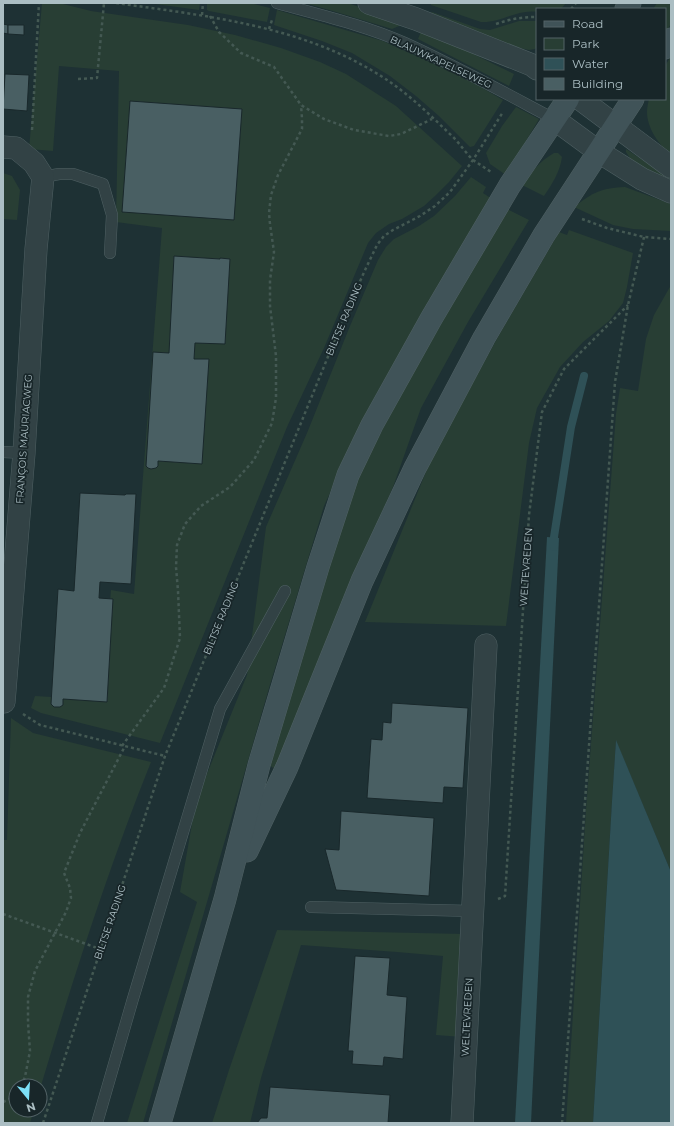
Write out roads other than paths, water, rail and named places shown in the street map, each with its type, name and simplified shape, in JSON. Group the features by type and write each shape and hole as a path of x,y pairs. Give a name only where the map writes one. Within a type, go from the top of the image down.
{"main road":[{"path":"160,1123 224,899 261,757 318,567 348,475 372,425 430,319 510,184 567,100"},
{"path":"224,899 287,767 362,581 415,468 484,338 515,285 560,209 599,152 631,100"}],"street":[{"path":"369,3 416,19 532,65 536,68"},
{"path":"581,100 671,167"},
{"path":"554,119 599,152 642,179 671,192"},
{"path":"3,147 16,148 37,168"},
{"name":"FRANÇOIS MAURIACWEG","path":"4,702 24,453 36,249 37,168"},
{"name":"WELTEVREDEN","path":"462,1123 486,645"}],"lane":[{"name":"BLAUWKAPELSEWEG","path":"277,3 350,23 404,43 492,86 554,119"},
{"path":"37,168 59,174 74,174 103,184 112,215 110,253"},
{"path":"3,452 24,453"},
{"path":"97,1123 136,987 220,709 284,591"},
{"path":"311,907 473,911"}],"water":[{"path":"547,537 559,538 531,1123 515,1123"},
{"path":"616,740 671,872 671,1123 593,1123"}],"waterway":[{"path":"554,547 554,537 571,427 584,376"}]}
